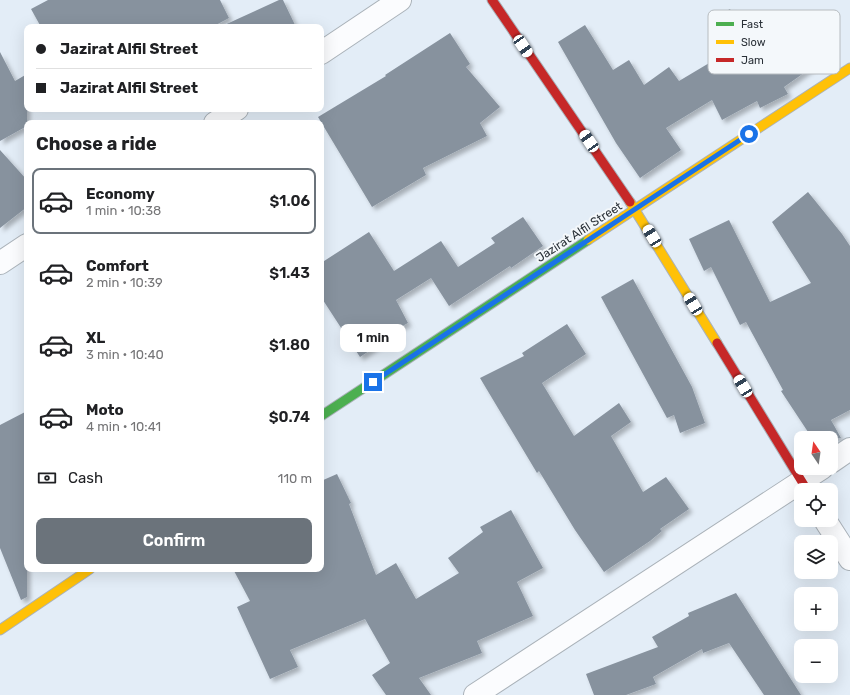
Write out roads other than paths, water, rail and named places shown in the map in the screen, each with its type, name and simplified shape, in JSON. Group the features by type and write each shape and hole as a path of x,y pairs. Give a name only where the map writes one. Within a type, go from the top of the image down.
{"street":[{"path":"324,51 400,0"},
{"path":"492,0 635,209 802,483"},
{"name":"Jazirat Alfil Street","path":"324,414 850,68"},
{"path":"220,120 232,112"},
{"path":"0,263 24,247"},
{"path":"838,457 850,449"},
{"path":"807,483 815,475"},
{"path":"474,695 794,492"},
{"path":"829,527 850,559"},
{"path":"0,630 86,572"}]}
